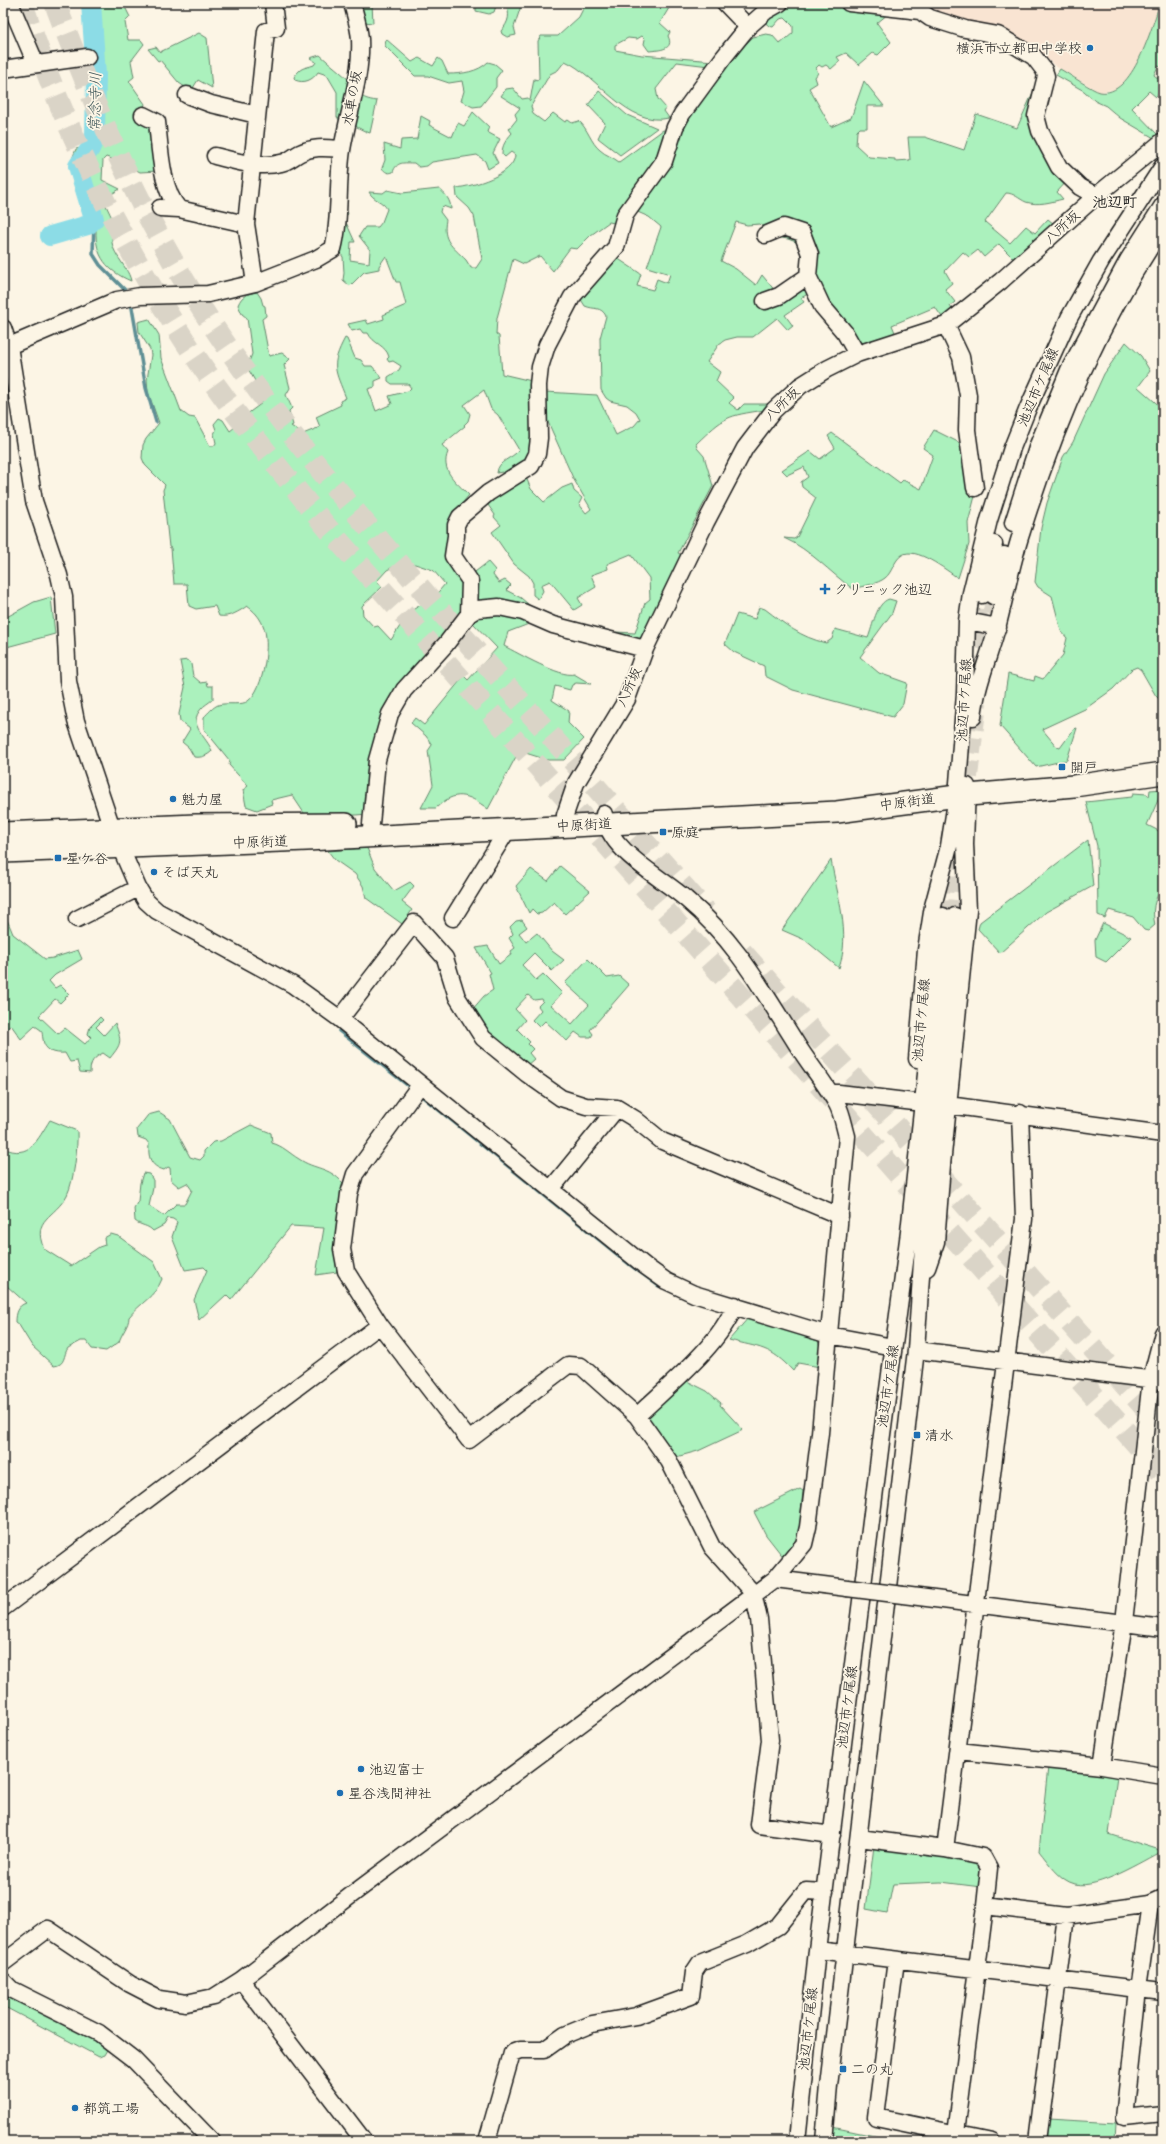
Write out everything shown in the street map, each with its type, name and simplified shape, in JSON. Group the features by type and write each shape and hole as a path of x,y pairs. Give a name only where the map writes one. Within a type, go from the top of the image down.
{"main road":[{"name":"中原街道","path":"962,789 1163,762"},
{"name":"中原街道","path":"3,852 307,840 508,829 846,797 962,789 1074,786 1163,774"},
{"name":"中原街道","path":"3,833 112,828 372,824 565,815 604,819"}],"street":[{"path":"10,3 36,64"},
{"path":"9,346 117,300 140,296 208,294 255,283 246,224 266,31 276,28 273,3"},
{"name":"水車の坂","path":"255,283 316,259 333,249 336,239 342,149 355,85 360,40 352,3"},
{"path":"725,3 748,27"},
{"path":"469,614 470,581 452,556 456,536 456,525 468,509 488,493 531,466 537,454 539,438 538,385 540,367 547,345 572,297 616,247 625,215 664,160 675,127 682,114 722,58 748,27 766,11 780,3"},
{"path":"849,3 920,11 930,18 965,29 998,35 1034,57 1044,70 1046,76 1036,116 1040,131 1059,167 1080,187 1096,196"},
{"path":"3,69 88,57"},
{"path":"186,95 212,104 257,115"},
{"path":"143,115 157,122 162,169 174,204 179,209"},
{"name":"八所坂","path":"565,815 576,782 626,699 645,649 706,522 745,448 758,428 774,410 800,386 827,369 857,354 946,325 1001,281 1096,196 1163,141"},
{"path":"215,156 252,165 282,163 300,153 316,147 342,149"},
{"name":"池辺市ケ尾線","path":"797,2141 817,1950 893,1347 904,1274 950,912 965,844 962,789 967,621 971,593 990,520 1012,448 1031,401 1069,318 1101,261 1163,166"},
{"name":"池辺市ケ尾線","path":"1163,183 1113,259 1057,364 1019,461 996,534 988,595 1038,445 1069,370 1128,260 1163,206"},
{"path":"160,208 179,209 246,224"},
{"path":"765,235 784,227 802,233 810,254 808,276 822,306 845,334 857,354"},
{"name":"池辺市ケ尾線","path":"921,1288 936,1242 948,1105 950,912 949,846 962,789 974,702 998,627 1021,532 1048,454 1078,379 1135,268 1163,228"},
{"path":"766,301 779,296 808,276"},
{"path":"946,325 960,357 968,395 967,430 975,488"},
{"path":"3,328 9,346 34,501 59,575 64,597 69,688 76,721 112,828 138,888 146,901 156,911 293,985 340,1019 645,1266 666,1281 694,1294 735,1305 829,1335 893,1347"},
{"path":"372,824 377,760 390,714 404,690 446,644 469,614 477,609 499,607 523,612 553,625 645,649"},
{"path":"967,621 998,627"},
{"path":"3,1963 48,1929 130,1984 159,1999 186,2003 214,1997 241,1980 753,1594 775,1579 804,1544 806,1539 820,1433 847,1136 838,1105 744,960 722,932 686,899 614,841 604,819"},
{"path":"453,918 508,829"},
{"path":"77,919 138,888"},
{"name":"池辺市ケ尾線","path":"904,1274 904,1198 914,1102 926,950 950,912"},
{"name":"池辺市ケ尾線","path":"824,2141 829,2086 916,1350 950,912"},
{"path":"340,1019 414,923 445,958 457,997 483,1038 494,1048 561,1098 586,1106 617,1108 635,1119 662,1141 840,1216"},
{"path":"420,1085 358,1169 349,1194 342,1249 346,1271 380,1325 469,1440 568,1365 581,1366 637,1416 669,1460 712,1548 753,1594 759,1619 770,1740 759,1825 832,1835"},
{"path":"830,1093 839,1092 914,1102"},
{"path":"948,1105 1163,1134"},
{"path":"551,1190 617,1108"},
{"path":"945,1849 1024,1219 1020,1114"},
{"path":"637,1416 715,1340 729,1320 735,1305"},
{"path":"3,1608 380,1325"},
{"path":"1102,1766 1124,1622 1163,1333"},
{"path":"916,1350 1157,1380"},
{"path":"775,1579 1163,1628"},
{"path":"958,1751 1102,1766 1163,1776"},
{"path":"859,1838 945,1849 983,1857 989,1868 956,2133"},
{"path":"488,2141 512,2053 520,2050 544,2050 565,2035 592,2024 636,2016 691,1996 694,1972 700,1963 747,1944 778,1926 806,1891 825,1892"},
{"path":"985,1906 1066,1916 1156,1901 1138,1989 1124,2118 1163,2114"},
{"path":"1037,2141 1066,1916"},
{"path":"817,1950 1163,1992"},
{"path":"896,1960 876,2117 991,2141"},
{"path":"241,1980 364,2141"},
{"path":"3,1981 11,1989 99,2033 111,2042 133,2059 212,2141"}],"shaded area":[{"name":"横浜市立都田中学校","path":"921,3 1160,3 1145,47 1132,73 1117,89 1100,92 1055,66 1037,49 999,28 964,23 922,8"}],"green space":[{"path":"87,3 123,3 130,17 125,22 128,40 141,40 144,44 131,61 134,77 129,81 145,104 140,119 155,124 158,171 140,172 129,166 119,166 112,159 106,157 103,160 102,180 120,189 103,199 112,218 109,222 116,229 112,242 114,249 131,281 109,267 100,255 96,239 97,211 84,176 85,164 99,134 96,49 89,50"},
{"path":"356,3 372,3 373,23 364,22"},
{"path":"476,3 497,3 494,12 489,14 476,11"},
{"path":"505,3 522,3 514,27 516,35 507,37 502,34 501,31 508,18 508,11"},
{"path":"586,3 672,3 660,23 670,32 668,36 670,41 668,47 661,50 649,51 644,44 645,39 642,36 637,39 628,38 615,45 615,50 642,55 714,61 709,66 677,62 656,89 658,99 666,108 664,111 669,118 654,119 640,115 627,108 589,77 565,61 558,70 550,74 531,106 533,114 544,122 553,113 565,122 568,120 572,123 579,121 597,147 619,162 663,130 667,131 670,136 619,224 609,222 591,235 577,249 570,248 553,271 540,256 524,264 513,259 497,318 496,334 499,336 502,374 536,382 533,457 504,477 502,472 497,473 500,465 519,450 498,415 491,409 484,390 464,405 470,414 468,421 464,425 465,426 442,445 448,452 446,465 448,471 455,481 469,495 462,504 458,514 457,525 458,547 467,578 488,562 495,570 493,575 499,583 505,580 511,585 506,590 521,598 535,610 534,622 508,632 504,646 550,669 568,674 574,674 591,684 576,683 572,685 570,690 555,686 552,700 569,711 568,723 584,739 564,760 548,760 519,751 488,809 474,800 461,796 449,798 436,808 421,808 433,785 428,751 432,745 426,736 411,723 415,718 424,725 464,676 468,680 497,648 471,621 405,682 368,814 319,818 306,816 292,795 271,800 272,804 257,810 246,806 243,790 248,786 229,765 230,761 204,729 204,717 218,705 238,704 248,701 254,695 262,676 264,665 266,653 265,633 258,616 247,606 230,615 219,616 215,606 196,609 189,606 187,584 174,584 171,548 169,547 163,490 165,485 145,465 142,458 143,445 159,423 148,392 147,380 151,355 150,349 139,332 138,322 149,319 159,335 161,358 181,411 189,417 195,418 210,446 214,446 216,443 214,434 216,430 214,424 219,418 223,420 230,431 240,423 239,420 262,403 258,395 258,386 247,367 252,354 247,318 242,314 238,305 243,297 248,294 257,292 263,305 265,306 266,316 262,319 269,356 282,353 290,359 284,365 290,388 286,395 292,408 289,411 293,425 291,426 303,434 320,427 316,417 341,405 340,401 346,398 339,381 336,368 337,355 345,338 347,339 355,358 361,360 365,366 372,366 382,378 375,381 375,387 368,389 376,411 392,404 389,396 408,391 411,388 408,384 392,384 388,381 388,377 399,370 401,366 393,361 389,362 387,359 389,357 385,350 370,337 368,333 363,333 360,329 352,331 348,324 366,320 368,324 384,319 383,315 406,305 400,282 396,282 386,256 379,266 379,269 364,272 350,286 343,280 343,257 337,248 341,198 348,214 344,218 355,242 351,242 350,260 369,263 370,250 359,236 365,227 378,227 382,222 387,209 369,192 383,193 387,190 402,193 439,189 447,198 451,206 451,209 443,206 440,212 446,220 445,233 449,243 466,260 471,268 476,268 482,259 474,216 469,208 457,197 456,188 472,185 492,178 508,168 513,162 515,155 511,152 505,157 502,154 502,151 505,143 512,133 509,129 517,119 515,114 520,108 501,96 506,89 513,88 522,99 528,98 530,101 534,79 538,80 539,78 538,41 541,36 558,36 579,17","holes":["415,564 433,570 445,584 434,597 409,612 391,640 378,626 374,627 363,615 362,606 382,587 377,581 387,570 397,565 402,569 407,565"]},
{"path":"784,3 853,3 888,14 877,23 891,42 878,55 873,53 859,65 846,53 837,57 840,61 831,69 826,65 822,67 819,65 816,68 818,73 815,77 817,83 809,88 831,127 851,118 864,81 884,106 867,106 867,128 860,128 857,131 856,145 869,157 895,159 895,161 910,160 908,137 925,137 964,150 976,114 1017,128 1038,81 1034,102 1068,180 1057,192 1063,199 1040,204 1026,202 1012,194 1006,193 985,222 1010,243 1026,226 1035,233 1048,219 1054,224 1015,260 999,244 984,257 978,250 969,257 963,252 945,271 952,283 945,289 955,302 950,306 954,312 944,320 935,307 892,325 896,335 870,343 854,341 824,304 809,247 788,239 775,237 760,224 747,225 736,222 721,261 736,269 756,285 762,275 776,292 762,301 768,310 795,289 805,284 811,292 801,298 804,302 785,315 793,326 788,330 777,318 753,337 737,337 725,340 719,344 707,362 720,372 716,381 734,398 729,403 738,410 744,404 769,404 765,410 742,414 727,419 720,423 696,444 697,448 704,456 713,486 678,553 685,557 664,607 671,614 654,647 617,639 616,632 635,633 645,603 650,599 649,578 631,554 607,564 608,569 591,575 596,587 578,598 582,605 574,610 550,581 541,585 543,591 538,599 533,595 533,583 529,576 514,564 492,532 501,525 494,517 495,515 486,502 473,495 485,484 491,488 525,475 531,489 544,502 562,488 572,484 574,491 582,498 579,504 586,513 591,509 573,478 544,413 545,392 597,395 616,435 634,426 640,419 636,412 627,405 610,401 601,390 600,338 606,316 600,309 585,306 580,298 617,258 641,274 637,286 653,290 657,279 667,283 670,274 647,267 661,227 649,217 633,210 682,125 735,55 753,37 766,34 772,35 780,44 793,33 793,26 785,18 780,19 773,27 769,26 761,19"},
{"path":"1160,3 1163,3 1163,64 1161,67 1158,66 1154,75 1160,80 1163,77 1163,88 1156,97 1149,91 1132,108 1157,134 1154,138 1120,118 1106,106 1095,101 1084,91 1056,75 1060,69 1096,91 1112,91 1122,84 1131,73 1146,43"},
{"path":"199,33 207,38 212,88 198,80 191,91 179,83 160,60 158,61 148,49 156,47 160,52"},
{"path":"386,39 412,62 419,58 433,66 438,58 442,61 448,74 470,72 480,68 488,62 495,64 502,70 496,78 496,87 481,106 473,107 461,101 464,91 462,81 449,83 428,76 415,76 385,46"},
{"path":"320,55 344,75 363,97 377,101 370,133 348,122 340,121 337,117 337,92 327,75 318,72 314,77 308,80 302,82 295,80 294,77 301,69 314,65 316,62 310,58"},
{"path":"599,91 627,115 657,128 620,155 598,138 605,123 588,105"},
{"path":"473,112 489,127 487,132 500,139 493,153 498,163 488,169 485,161 477,155 432,162 427,166 419,167 414,163 401,163 391,173 384,171 382,168 385,160 384,144 400,149 401,140 417,139 421,116 430,121 429,125 452,137 458,123 464,126"},
{"path":"88,146 76,164 77,186 72,159 76,149"},
{"path":"1126,342 1141,356 1150,371 1138,387 1163,409 1163,703 1156,696 1141,670 1137,667 1132,669 1113,689 1085,709 1042,729 1057,747 1060,748 1074,729 1077,728 1067,760 1036,767 1000,726 1008,674 1034,681 1035,676 1043,679 1063,655 1067,638 1061,631 1052,596 1038,587 1035,582 1041,528 1047,503 1063,457 1073,442 1104,374"},
{"path":"934,430 968,447 969,475 975,496 968,523 969,544 958,578 923,556 908,553 899,557 887,576 882,580 853,589 803,549 784,538 794,539 797,537 816,498 802,487 801,482 808,477 804,467 787,475 782,470 810,451 820,459 835,448 828,436 832,433 900,483 903,480 921,489 933,455 923,448"},
{"path":"51,597 55,634 3,648 3,619 34,602"},
{"path":"889,599 896,601 892,613 860,657 879,673 907,683 903,704 893,717 793,690 765,676 764,666 734,652 725,644 737,614 755,619 759,607 765,609 801,634 826,643 832,639 835,629 868,638 878,610 885,601"},
{"path":"188,660 191,664 193,676 201,683 207,682 208,686 213,686 213,699 201,709 196,720 199,731 212,751 199,757 194,757 189,748 182,742 190,729 180,721 179,714 185,687 180,661"},
{"path":"1163,789 1147,825 1163,833 1163,888 1157,896 1154,905 1155,925 1148,931 1144,930 1133,917 1109,910 1105,918 1098,915 1097,846 1086,802 1132,797 1133,793 1147,794 1149,797 1150,790"},
{"path":"1088,840 1093,886 1046,912 1000,953 978,929 980,922"},
{"path":"367,848 375,868 394,891 410,882 414,886 402,902 412,910 408,916 412,919 405,926 366,898 363,886 355,874 335,860 328,851"},
{"path":"831,860 842,914 844,941 839,968 805,940 782,930"},
{"path":"560,866 590,891 565,914 554,902 542,913 537,914 532,909 529,913 516,886 531,869 548,881"},
{"path":"3,910 13,934 45,959 78,950 82,959 55,975 49,981 55,988 60,985 69,994 60,1003 55,999 39,1016 58,1034 65,1028 85,1044 91,1037 88,1034 90,1027 100,1017 103,1020 96,1027 104,1035 115,1023 120,1038 117,1049 110,1058 103,1053 95,1058 91,1066 90,1073 80,1072 77,1061 70,1062 65,1053 57,1053 48,1049 45,1046 41,1030 35,1026 21,1039 11,1025 3,1032"},
{"path":"522,920 527,927 519,933 526,942 537,933 552,951 564,960 552,971 534,953 522,965 536,980 543,974 562,993 551,1005 572,1024 589,1005 565,983 588,959 607,978 619,976 629,985 590,1030 593,1034 591,1037 582,1037 575,1032 567,1041 545,1021 539,1027 532,1020 541,1010 538,1006 543,1001 542,999 534,1000 528,995 515,1009 525,1020 517,1029 530,1042 528,1044 533,1049 529,1053 534,1059 526,1066 496,1044 471,1011 484,996 493,990 489,974 491,973 476,948 488,946 499,964 512,954 511,951 515,948 509,938 513,934 510,927 516,921"},
{"path":"1103,923 1131,937 1106,962 1096,957 1095,940"},
{"path":"159,1112 170,1119 190,1157 200,1160 204,1156 204,1151 213,1142 221,1141 251,1125 271,1133 272,1143 283,1148 295,1157 327,1171 343,1183 335,1239 337,1272 316,1275 324,1228 291,1226 231,1300 226,1295 199,1320 194,1300 207,1270 204,1267 185,1270 172,1237 177,1222 168,1218 164,1225 153,1231 135,1221 134,1208 138,1201 143,1173 149,1174 153,1180 153,1188 149,1206 164,1216 176,1204 185,1204 192,1190 187,1183 179,1187 171,1180 170,1168 168,1167 164,1170 156,1166 150,1157 149,1144 146,1140 138,1137 137,1129 148,1115"},
{"path":"50,1120 77,1131 77,1145 74,1173 67,1195 57,1209 42,1224 40,1231 44,1249 71,1266 99,1247 105,1245 104,1238 111,1234 118,1236 154,1262 162,1279 155,1291 129,1317 128,1324 119,1342 106,1351 92,1349 86,1341 81,1341 68,1348 61,1364 54,1366 32,1346 19,1325 15,1322 17,1310 20,1306 26,1303 7,1286 3,1290 3,1148 20,1152 26,1150 37,1141"},
{"path":"749,1317 818,1341 820,1346 820,1367 798,1363 793,1371 771,1352 729,1340"},
{"path":"683,1379 707,1391 721,1403 720,1405 743,1430 698,1451 676,1457 645,1420"},
{"path":"800,1489 803,1491 799,1534 796,1544 784,1558 766,1535 754,1512"},
{"path":"1048,1767 1117,1777 1109,1834 1163,1851 1120,1874 1095,1883 1084,1885 1075,1884 1064,1879 1039,1851"},
{"path":"874,1846 980,1860 985,1867 981,1887 941,1882 893,1884 887,1913 866,1909"},
{"path":"3,1991 98,2040 108,2048 104,2055 99,2057 3,2006"},
{"path":"1047,2119 1116,2123 1115,2141 1044,2141"},
{"path":"832,2127 898,2141 832,2141"}],"waterway":[{"name":"常念寺川","path":"50,236 88,225 94,219 78,166 90,149 95,137 96,75 91,3"},
{"path":"94,219 93,254 100,265 129,294"},
{"path":"131,302 146,388 156,422"},
{"path":"339,1031 412,1089"},
{"path":"419,1094 629,1264 659,1286"}],"tunnel":[{"path":"22,3 52,86 88,168 108,208 174,324 210,378 249,430 330,531 1163,1474"},
{"path":"55,3 86,82 120,160 158,236 202,309 254,385 339,493 399,563 706,912"},
{"path":"971,672 982,595"},
{"path":"988,638 993,596"},
{"path":"967,801 979,702"},
{"path":"955,916 961,861"},
{"path":"943,916 948,866"},
{"path":"742,952 1163,1428"}],"place":[{"name":"横浜市立都田中学校","path":"1090,48"},
{"name":"クリニック池辺","path":"825,589"},
{"name":"開戸","path":"1062,767"},
{"name":"魁力屋","path":"173,799"},
{"name":"原庭","path":"663,832"},
{"name":"星ケ谷","path":"58,858"},
{"name":"そば天丸","path":"154,872"},
{"name":"清水","path":"917,1435"},
{"name":"池辺富士","path":"361,1769"},
{"name":"星谷浅間神社","path":"340,1793"},
{"name":"二の丸","path":"843,2069"},
{"name":"都筑工場","path":"75,2108"}],"district":[{"name":"池辺町","path":"1115,202"}]}
